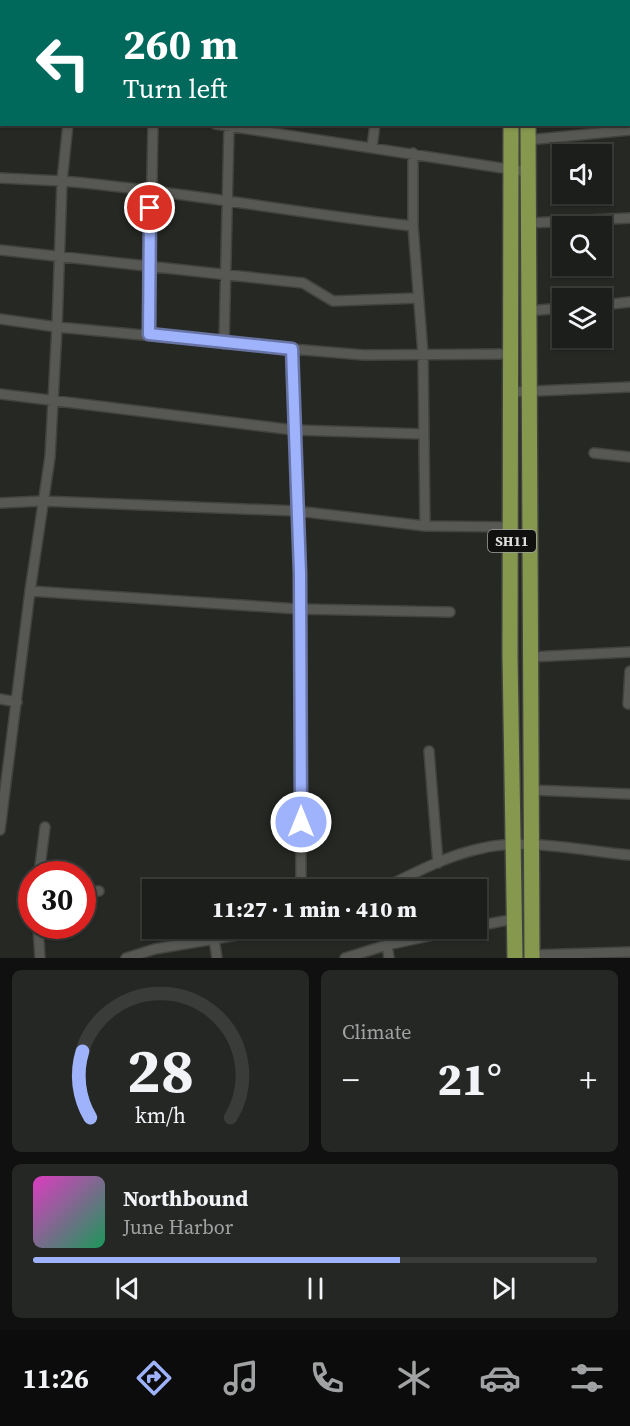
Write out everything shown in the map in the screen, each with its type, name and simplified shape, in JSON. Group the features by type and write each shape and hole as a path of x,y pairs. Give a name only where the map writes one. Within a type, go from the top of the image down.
{"main road":[{"name":"SH11","path":"512,126 512,845 515,958"},
{"name":"SH11","path":"528,132 532,957"}],"street":[{"path":"0,830 55,403 62,181 68,126"},
{"path":"149,334 153,126"},
{"path":"224,344 229,126 528,172"},
{"path":"291,136 292,126"},
{"path":"372,147 375,126"},
{"path":"528,132 604,128 630,130"},
{"path":"413,153 412,226 423,354 425,526"},
{"path":"0,178 150,188 337,218 412,226"},
{"path":"529,223 630,218"},
{"path":"0,250 303,283 333,301 418,298"},
{"path":"612,304 630,302"},
{"path":"528,311 552,309"},
{"path":"0,318 57,327 149,334 224,344 364,355 511,354"},
{"path":"292,349 299,609 301,879"},
{"path":"511,392 630,387"},
{"path":"0,394 55,403 294,430 424,434"},
{"path":"594,453 630,457"},
{"path":"0,503 42,501 297,511 425,526 513,527"},
{"path":"30,591 299,609 450,612"},
{"path":"531,657 630,652"},
{"path":"628,704 630,671"},
{"path":"0,699 17,702"},
{"path":"429,751 438,863"},
{"path":"531,790 630,794"},
{"path":"41,861 45,827"},
{"path":"404,879 438,863 485,847 532,846 630,855"},
{"path":"487,924 514,918"},
{"path":"38,939 39,958"},
{"path":"128,958 155,949 214,939 217,958"},
{"path":"345,958 415,939"},
{"path":"387,945 390,958"},
{"path":"532,957 630,952"}],"route":[{"path":"150,208 149,334 224,344 292,349 300,573 301,822"}]}
